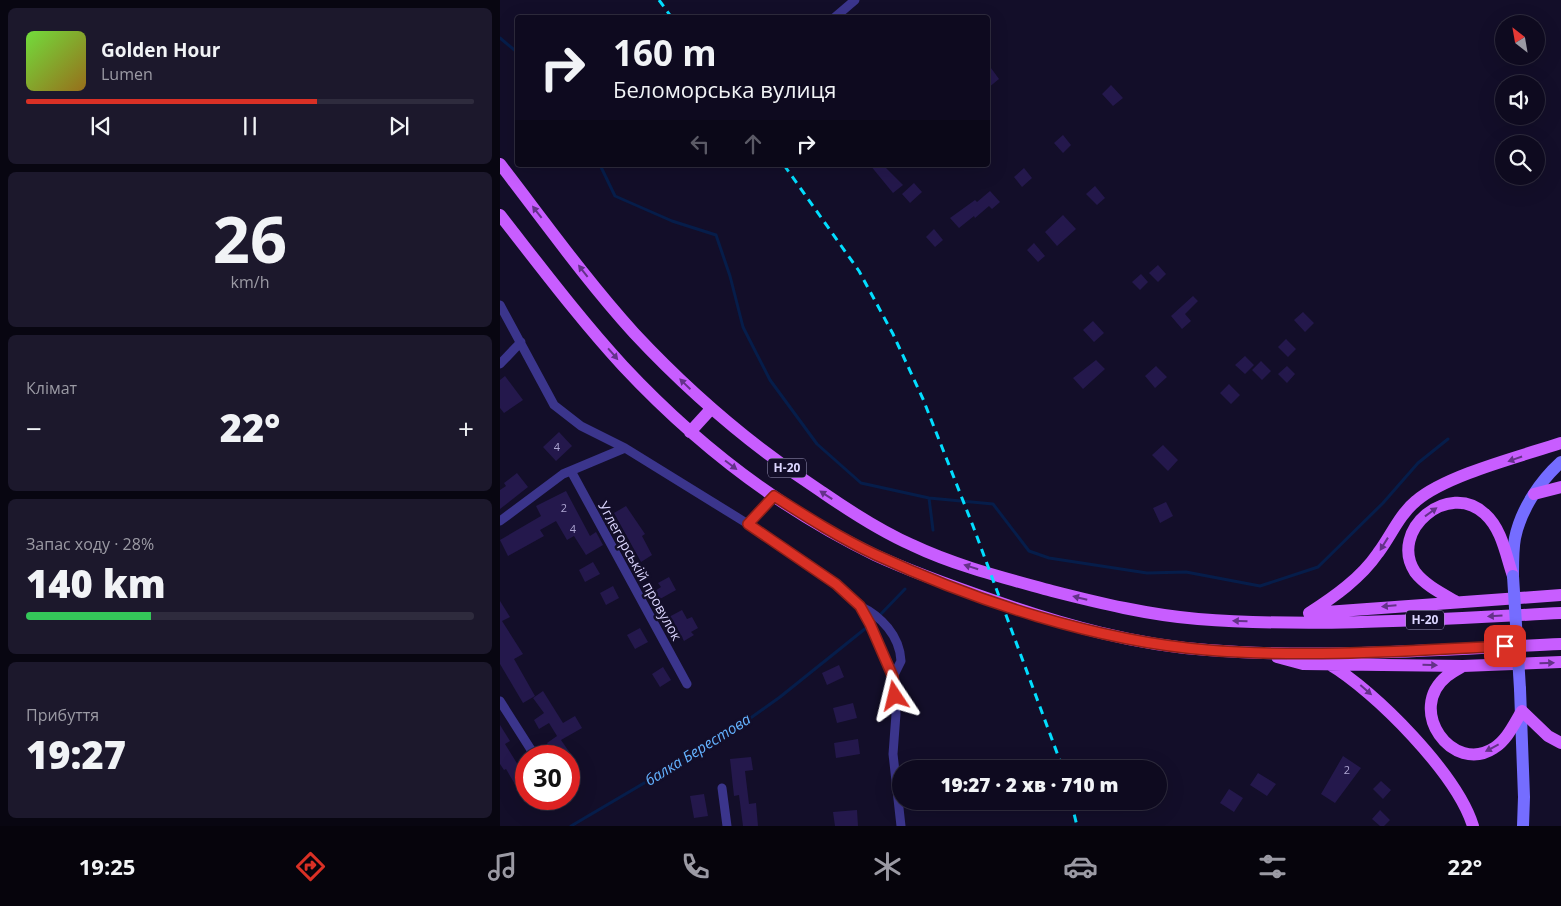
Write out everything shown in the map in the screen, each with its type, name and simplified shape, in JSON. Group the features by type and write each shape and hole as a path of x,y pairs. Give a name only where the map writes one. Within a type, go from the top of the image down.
{"main road":[{"name":"Н-20","path":"500,164 599,292 661,360 711,408 772,457 854,514 898,538 951,561 1018,582 1093,601 1193,618 1289,622 1426,620 1561,613"},
{"name":"Н-20","path":"500,215 620,363 690,432 728,464 826,529 875,555 931,579 1037,615 1144,642 1206,650 1260,653 1412,651 1561,644"},
{"path":"690,432 711,408"},
{"path":"1289,622 1309,613 1328,600 1363,571 1377,555 1399,520 1417,499 1450,481 1561,443"},
{"path":"1523,826 1522,711 1512,576 1515,538 1522,515 1534,494 1561,462"},
{"path":"1534,494 1561,486"},
{"path":"1455,601 1426,582 1415,571 1410,559 1408,544 1420,519 1444,503 1458,501 1471,505 1485,514 1497,530 1512,576"},
{"path":"1309,613 1455,601 1561,595"},
{"path":"1260,653 1303,664 1463,666 1561,662"},
{"path":"1326,663 1350,677 1370,693 1397,721 1458,793 1473,826"},
{"path":"1463,666 1446,677 1432,697 1429,711 1432,723 1439,736 1447,744 1457,750 1468,753 1479,754 1492,749 1503,740 1522,711"},
{"path":"1522,711 1548,736 1561,743"}],"street":[{"path":"838,15 855,0"},
{"path":"500,305 554,404 581,426 625,448 748,524 836,584 860,606 893,677 896,714 893,754 901,826"},
{"path":"500,364 521,342"},
{"path":"500,521 562,474 625,448"},
{"name":"Углегорськiй провулок","path":"571,471 687,684"},
{"path":"748,524 774,496"},
{"path":"860,606 872,611 883,622 897,642 901,661 893,677"},
{"path":"500,701 529,745"},
{"path":"722,788 727,826"}],"building":[{"path":"990,67 999,79 990,86"},
{"path":"1111,85 1123,98 1113,106 1102,94"},
{"path":"1063,135 1071,145 1063,153 1054,143"},
{"path":"872,167 885,167 903,185 893,193"},
{"path":"1024,168 1032,178 1022,187 1014,177"},
{"path":"914,183 922,192 910,203 902,194"},
{"path":"1095,186 1105,198 1097,205 1086,194"},
{"path":"990,191 1000,202 992,209 989,206 959,228 950,218 975,200 977,202"},
{"path":"1063,215 1076,229 1057,246 1045,232"},
{"path":"934,229 943,240 935,247 926,237"},
{"path":"1034,243 1045,256 1038,262 1027,250"},
{"path":"1158,265 1166,274 1158,282 1149,273"},
{"path":"1141,274 1148,282 1140,290 1132,282"},
{"path":"1193,296 1198,301 1185,314 1191,321 1182,329 1171,316"},
{"path":"1303,312 1314,323 1305,332 1294,320"},
{"path":"1093,321 1104,333 1094,342 1083,330"},
{"path":"1286,339 1296,349 1288,357 1278,347"},
{"path":"1245,356 1254,365 1245,374 1235,365"},
{"path":"1096,360 1105,369 1083,389 1073,378"},
{"path":"1261,361 1271,371 1262,380 1252,370"},
{"path":"1156,366 1167,377 1155,388 1145,376"},
{"path":"1287,366 1295,374 1287,383 1278,374"},
{"path":"505,376 523,400 504,413 500,408 500,380"},
{"path":"1229,384 1240,395 1231,404 1220,393"},
{"path":"559,432 572,446 556,461 543,447"},
{"path":"1163,445 1178,460 1168,471 1152,455"},
{"path":"517,473 528,487 500,509 500,490 506,486 504,483"},
{"path":"566,491 590,536 596,532 603,545 586,555 574,536 567,540 556,521 540,530 544,536 508,556 500,540 541,516 536,506"},
{"path":"1166,502 1173,516 1160,523 1153,508"},
{"path":"626,506 645,534 642,536 652,555 641,562 614,513"},
{"path":"593,562 600,574 585,582 579,570"},
{"path":"669,577 676,590 660,599 655,591 661,587 658,583"},
{"path":"613,586 619,598 606,605 600,593"},
{"path":"500,601 510,617 502,621 523,654 514,659 535,696 523,703 500,664"},
{"path":"682,610 687,619 692,617 698,628 691,632 694,635 684,641 674,623 671,625 667,618"},
{"path":"640,628 648,642 635,649 627,635"},
{"path":"839,665 844,677 827,685 822,673"},
{"path":"663,667 671,680 660,687 652,674"},
{"path":"543,691 563,723 575,716 582,728 561,740 564,745 548,745 547,743 557,736 549,723 539,729 534,720 544,713 533,698"},
{"path":"853,703 857,718 837,723 833,708"},
{"path":"500,725 510,741 505,744 515,760 515,784 506,769 504,770 500,764"},
{"path":"858,739 860,754 836,758 834,743"},
{"path":"1343,756 1361,768 1335,803 1321,794"},
{"path":"751,757 753,770 745,771 749,804 756,803 758,826 743,826 739,795 734,796 730,759"},
{"path":"1258,773 1276,784 1267,796 1250,785"},
{"path":"1381,781 1391,790 1383,799 1373,789"},
{"path":"1229,789 1243,798 1234,812 1220,803"},
{"path":"704,794 708,816 694,818 690,796"},
{"path":"857,810 858,826 835,826 833,812"},
{"path":"1380,810 1390,820 1384,826 1380,826 1372,819"}],"waterway":[{"name":"балка Берестова","path":"500,38 515,50"},
{"path":"601,167 615,196 672,221 716,235 730,276 743,327 770,380 817,444 861,483 929,498 993,504 1029,551 1049,558 1147,573 1186,572 1260,586 1318,567 1383,503 1418,463 1448,439"},
{"name":"балка Берестова","path":"929,498 933,530"},
{"name":"балка Берестова","path":"880,615 905,589"},
{"name":"балка Берестова","path":"571,826 731,732 780,697 866,628"}],"railway":[{"path":"659,0 670,15"},
{"path":"785,167 859,271 893,334 923,399 973,526 1060,760"},
{"path":"1073,810 1077,826"}],"route":[{"path":"895,696 893,677 860,606 836,584 748,524 774,496 826,529 875,555 931,579 1037,615 1081,628 1144,642 1206,650 1260,653 1412,651 1505,646"}]}
